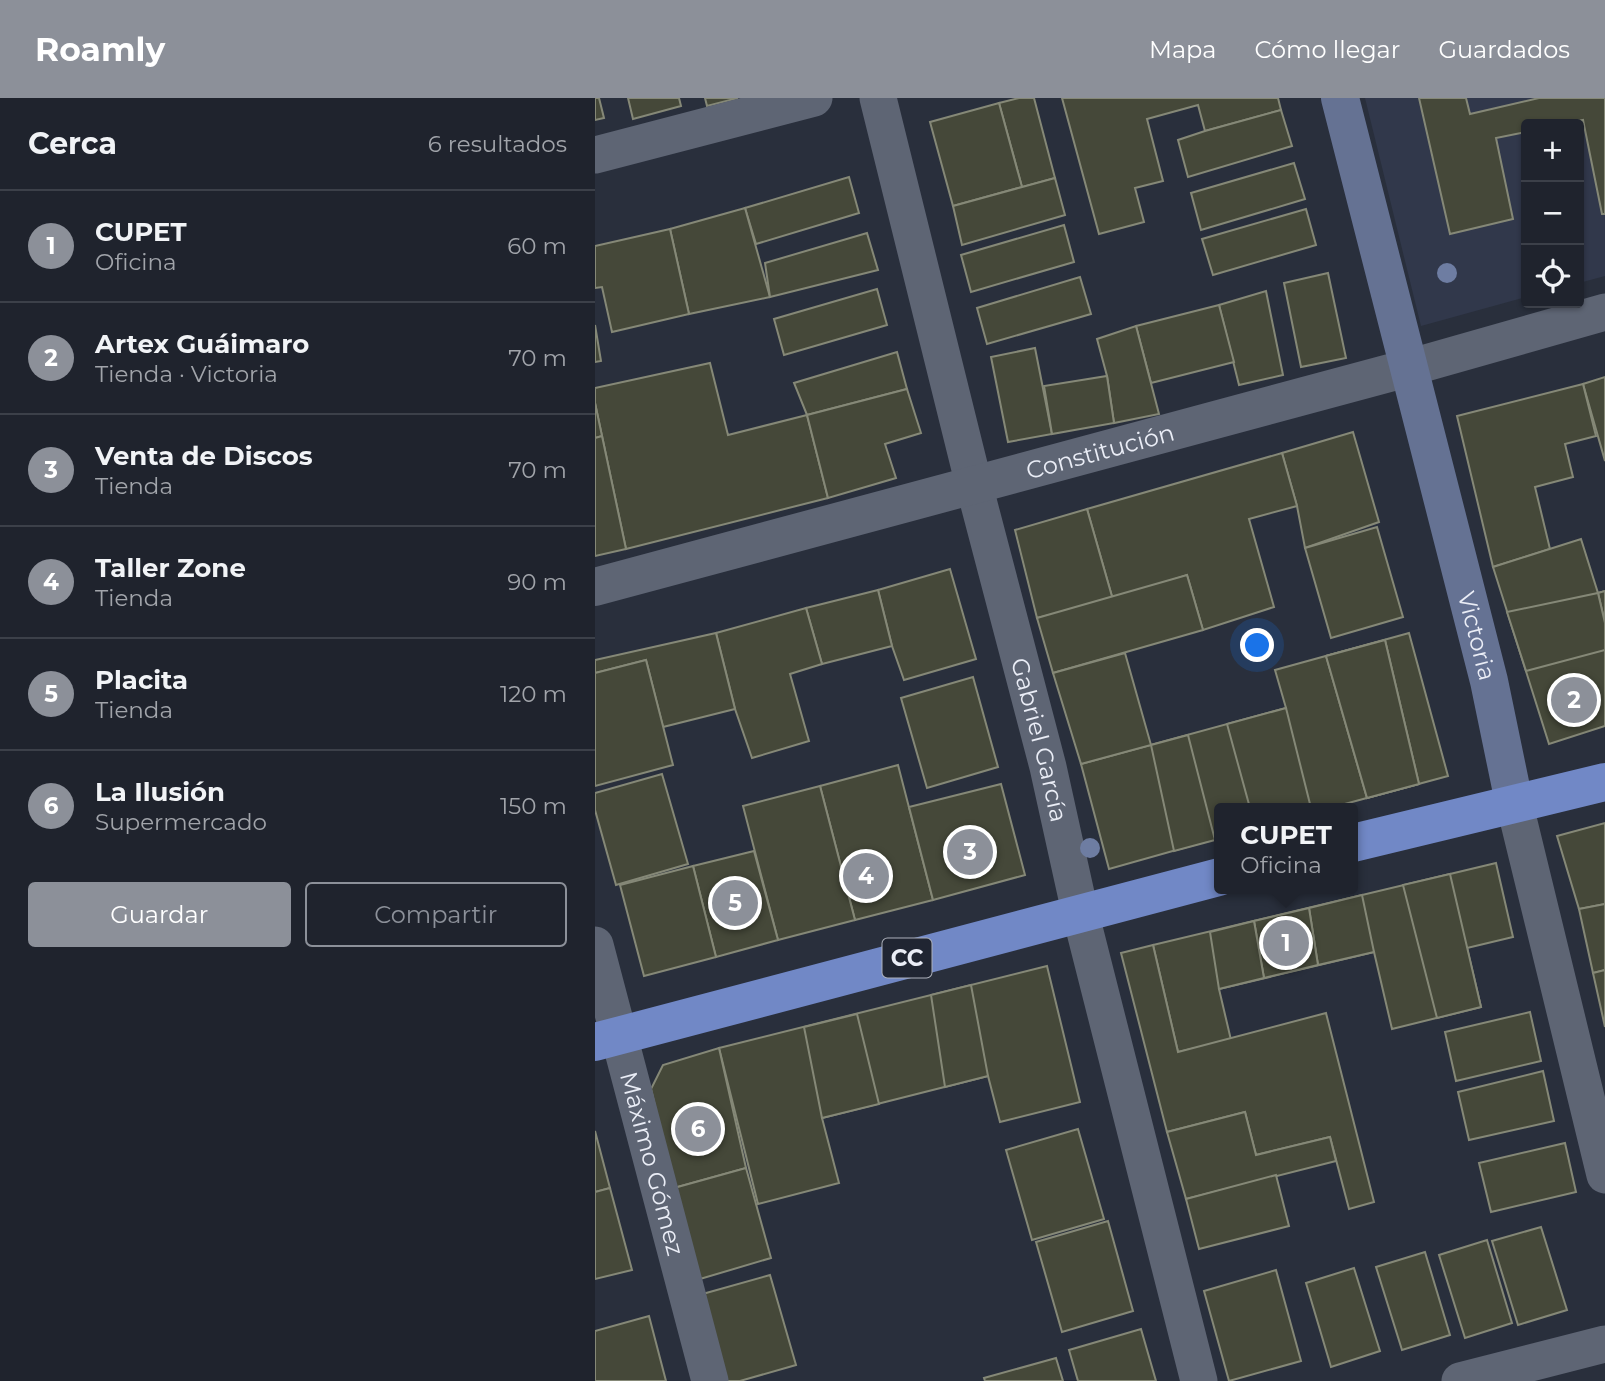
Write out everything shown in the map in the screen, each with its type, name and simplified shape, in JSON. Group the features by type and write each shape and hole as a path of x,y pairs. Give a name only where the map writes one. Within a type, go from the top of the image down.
{"highway":[{"path":"1358,842 1605,782"},
{"name":"CC","path":"607,1039 1214,878"}],"main road":[{"name":"Victoria","path":"1340,98 1489,681 1514,803"}],"street":[{"path":"595,155 814,98"},
{"name":"Gabriel García","path":"878,98 974,485 1048,767 1080,912 1199,1381"},
{"name":"Constitución","path":"595,587 1605,313"},
{"name":"Victoria","path":"1514,803 1605,1175"},
{"name":"Máximo Gómez","path":"595,945 607,1039 710,1381"},
{"path":"1460,1381 1605,1344"}],"shaded area":[{"path":"1365,98 1605,98 1605,276 1584,282 1584,119 1521,119 1521,298 1421,326"}],"building":[{"path":"595,98 599,98 604,118 595,120"},
{"path":"628,98 679,98 681,106 633,119"},
{"path":"705,98 738,98 707,106"},
{"path":"1019,98 1034,98 1055,178 1022,187 999,103"},
{"path":"1062,98 1278,98 1281,110 1205,131 1198,105 1147,119 1163,181 1135,188 1144,222 1099,234"},
{"path":"1419,98 1466,98 1470,114 1539,98 1605,98 1605,214 1602,214 1584,119 1521,119 1521,133 1496,138 1513,219 1450,234"},
{"path":"999,103 1022,187 953,206 930,122"},
{"path":"1281,110 1292,146 1188,177 1178,140"},
{"path":"1294,163 1305,199 1201,230 1191,193"},
{"path":"849,177 859,213 756,244 745,208"},
{"path":"1055,178 1065,215 962,245 953,206"},
{"path":"745,208 770,297 689,314 670,229"},
{"path":"1306,209 1316,245 1213,275 1202,239"},
{"path":"1064,225 1074,262 971,292 961,255"},
{"path":"670,229 689,314 612,332 602,287 595,288 595,246"},
{"path":"867,233 878,270 770,297 765,263"},
{"path":"1328,273 1346,358 1301,367 1284,283"},
{"path":"1080,277 1091,314 987,344 977,308"},
{"path":"877,289 887,325 784,355 774,319"},
{"path":"1266,291 1283,375 1239,385 1219,305"},
{"path":"1219,305 1234,362 1151,383 1136,326"},
{"path":"595,325 601,361 595,362"},
{"path":"1136,326 1159,414 1114,423 1107,376 1097,339"},
{"path":"1035,348 1052,434 1008,442 991,357"},
{"path":"897,352 907,389 807,415 794,383"},
{"path":"710,363 728,435 807,415 828,498 626,549 595,403 595,388"},
{"path":"1107,376 1114,423 1052,434 1044,386"},
{"path":"1605,377 1605,461 1583,384"},
{"path":"1583,384 1596,436 1565,444 1573,477 1535,487 1550,549 1493,567 1457,416"},
{"path":"907,389 921,433 885,444 896,478 828,498 807,415"},
{"path":"595,403 602,436 595,438"},
{"path":"1353,432 1379,522 1305,548 1297,506 1282,453"},
{"path":"602,436 626,549 595,556 595,438"},
{"path":"1282,453 1297,506 1249,519 1274,607 1203,630 1187,575 1113,600 1087,509"},
{"path":"1087,509 1113,600 1037,618 1015,530"},
{"path":"1377,527 1403,617 1331,638 1305,548"},
{"path":"1581,539 1598,593 1605,591 1605,726 1549,744 1493,567"},
{"path":"950,569 976,659 904,680 878,590"},
{"path":"1187,575 1203,630 1053,673 1037,618"},
{"path":"878,590 892,646 822,664 806,608"},
{"path":"1605,591 1605,623 1598,593"},
{"path":"1598,593 1605,623 1605,650 1526,671 1507,612"},
{"path":"806,608 822,664 790,674 809,741 752,758 735,709 716,633"},
{"path":"716,633 735,709 663,727 646,660 595,673 595,660"},
{"path":"1409,633 1448,776 1348,803 1214,803 1214,839 1109,869 1081,764 1286,708 1275,670"},
{"path":"1385,640 1419,784 1367,798 1326,656"},
{"path":"1385,640 1419,784 1367,798 1326,656"},
{"path":"1125,653 1151,745 1081,764 1053,673"},
{"path":"646,660 673,765 595,786 595,673"},
{"path":"973,677 998,767 927,788 901,698"},
{"path":"1286,708 1310,803 1249,803 1227,724"},
{"path":"1188,735 1214,840 1174,851 1151,745"},
{"path":"898,765 933,900 855,920 820,786"},
{"path":"662,774 688,864 616,885 595,810 595,793"},
{"path":"1001,784 1025,875 933,900 909,807"},
{"path":"820,786 855,920 778,940 743,806"},
{"path":"1605,823 1605,904 1579,909 1557,836"},
{"path":"754,851 778,940 716,957 693,866"},
{"path":"1496,863 1513,937 1467,948 1481,1007 1392,1029 1374,952 1219,989 1231,1040 1178,1052 1153,945"},
{"path":"693,866 716,957 644,976 620,885"},
{"path":"1450,874 1481,1007 1437,1018 1403,885"},
{"path":"1362,895 1374,952 1318,965 1309,908"},
{"path":"1605,904 1605,970 1593,973 1579,909"},
{"path":"1309,908 1318,965 1264,978 1254,921"},
{"path":"1254,921 1264,978 1219,989 1210,932"},
{"path":"1153,945 1178,1052 1326,1013 1374,1202 1349,1209 1330,1137 1256,1155 1245,1112 1167,1132 1121,953"},
{"path":"1047,966 1080,1102 1000,1122 988,1076 822,1118 839,1183 758,1204 719,1048"},
{"path":"1605,970 1605,1027 1593,973"},
{"path":"971,985 988,1076 945,1087 931,995"},
{"path":"1530,1012 1541,1061 1456,1081 1445,1032"},
{"path":"857,1014 879,1104 822,1118 804,1027"},
{"path":"719,1048 746,1168 674,1188 651,1089 663,1065"},
{"path":"1543,1071 1554,1121 1469,1140 1458,1092"},
{"path":"1245,1112 1256,1155 1330,1137 1336,1161 1186,1199 1167,1132"},
{"path":"1078,1129 1104,1219 1032,1240 1006,1150"},
{"path":"595,1131 610,1188 595,1192"},
{"path":"1565,1143 1576,1192 1491,1212 1479,1163"},
{"path":"746,1168 771,1258 700,1279 674,1188"},
{"path":"1276,1175 1289,1226 1199,1249 1186,1199"},
{"path":"610,1188 632,1270 595,1279 595,1192"},
{"path":"1108,1221 1133,1311 1062,1332 1036,1242"},
{"path":"1541,1227 1567,1310 1518,1325 1492,1241"},
{"path":"1487,1240 1512,1323 1465,1338 1439,1255"},
{"path":"1425,1252 1450,1335 1402,1350 1376,1267"},
{"path":"1354,1268 1380,1351 1331,1367 1306,1283"},
{"path":"1276,1270 1301,1361 1229,1381 1204,1291"},
{"path":"770,1275 796,1365 740,1381 723,1381 699,1295"},
{"path":"649,1316 666,1381 595,1381 595,1331"},
{"path":"1141,1329 1156,1381 1078,1381 1069,1350"},
{"path":"1056,1358 1063,1381 985,1381 984,1378"}],"place":[{"name":"Artex Guáimaro","path":"1574,700"},
{"name":"Venta de Discos","path":"970,852"},
{"name":"Taller Zone","path":"866,876"},
{"name":"Placita","path":"735,903"},
{"name":"CUPET","path":"1286,943"},
{"name":"La Ilusión","path":"698,1129"}]}
